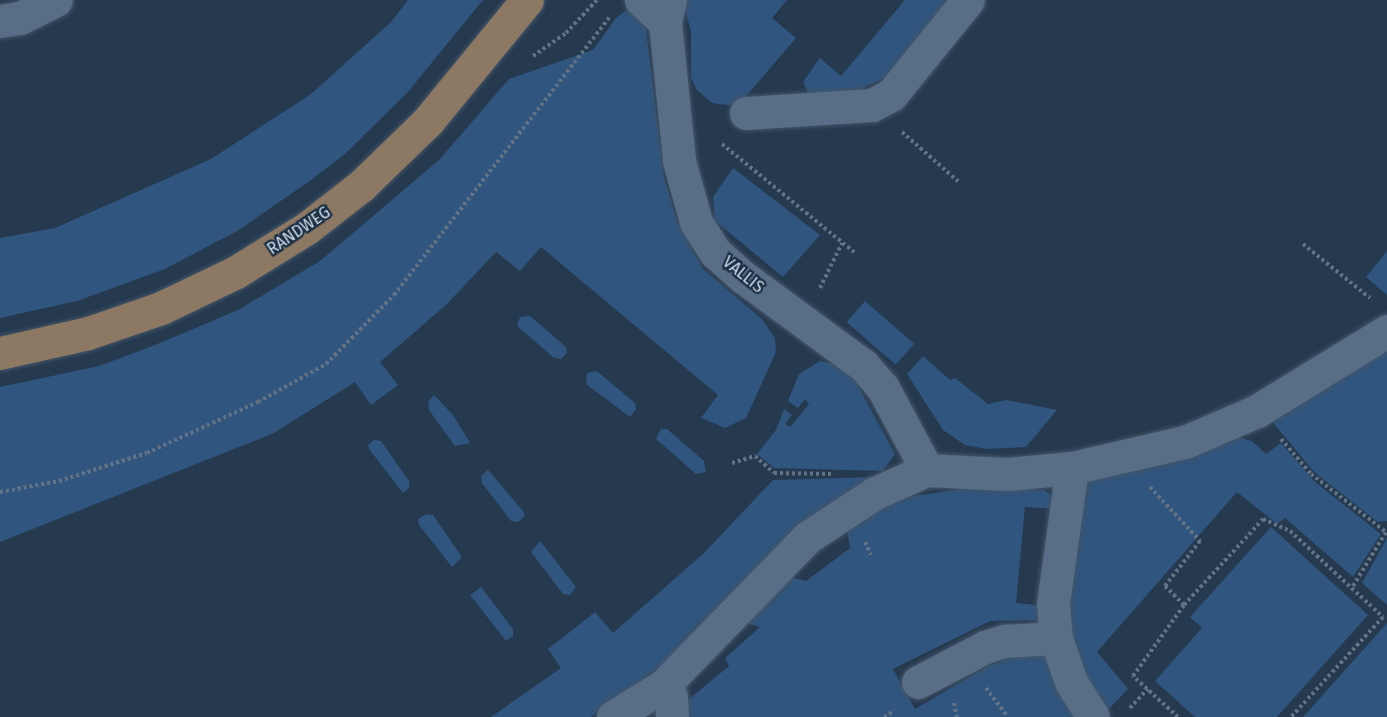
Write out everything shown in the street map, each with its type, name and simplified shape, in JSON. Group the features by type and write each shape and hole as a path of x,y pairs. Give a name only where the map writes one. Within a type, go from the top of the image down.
{"main road":[{"name":"RANDWEG","path":"0,353 78,336 161,308 236,272 307,228 362,185 428,121 527,0"}],"street":[{"path":"0,21 20,18 56,0"},
{"path":"746,113 872,105 891,95 968,0"},
{"path":"629,4 668,11"},
{"name":"VALLIS","path":"668,11 679,161 696,222 715,252 803,323 863,365 884,388 927,471"},
{"path":"614,717 664,685 808,537 875,493 927,471 1007,474 1072,468 1129,457 1185,442 1257,411 1387,331"},
{"path":"1072,468 1053,604 1056,638 1071,682 1093,717"},
{"path":"918,682 985,647 1004,641 1056,638"},
{"path":"664,685 671,697 672,717"}],"path":[{"path":"0,492 59,481 147,453 248,407 326,364 381,311 629,4"},
{"path":"872,105 960,183"},
{"path":"715,138 854,252"},
{"path":"803,323 842,243"},
{"path":"1303,244 1349,281"},
{"path":"1257,411 1311,474 1386,532 1353,586"},
{"path":"732,462 755,456 774,473 844,474"},
{"path":"1129,457 1139,476 1200,541 1165,585 1184,605"},
{"path":"1178,717 1133,676 1184,605 1263,519 1290,531 1353,586 1383,617 1291,717"},
{"path":"1128,710 1148,689"}],"shaded area":[{"path":"408,0 483,0 407,93 345,154 239,230 165,269 77,301 0,318 0,238 55,228 211,159 311,94 391,22"},
{"path":"682,0 787,0 772,18 796,38 741,102 735,106 712,103 697,90 691,78 691,31"},
{"path":"905,0 949,0 883,79 856,91 809,94 803,82 820,58 841,76"},
{"path":"628,9 640,15 646,29 664,177 678,224 703,269 762,319 775,338 776,352 746,418 725,428 701,418 718,395 541,247 520,271 496,252 446,305 380,362 398,385 371,405 355,382 274,433 0,542 0,387 99,366 155,345 238,310 320,261 439,160 509,79 593,50 616,18"},
{"path":"733,168 820,235 783,277 715,221 713,197"},
{"path":"1387,251 1387,295 1366,277"},
{"path":"865,301 914,344 896,365 847,322"},
{"path":"530,316 566,347 567,353 561,359 553,357 517,326 520,317"},
{"path":"1387,346 1387,521 1378,522 1314,472 1270,419"},
{"path":"923,356 950,380 955,378 988,404 1007,400 1057,410 1026,447 987,449 965,445 943,430 907,374"},
{"path":"820,361 839,365 857,384 895,454 883,471 774,468 757,454 776,430 784,409 792,415 785,424 790,427 809,404 805,399 798,408 788,401 799,374"},
{"path":"597,371 635,403 636,409 630,417 586,384 587,373"},
{"path":"434,395 453,415 470,443 455,446 429,410 428,402"},
{"path":"661,429 667,429 704,461 706,472 696,474 656,439"},
{"path":"1237,437 1252,441 1266,454 1281,443 1315,482 1381,534 1353,577 1285,518 1277,524 1237,492 1097,652 1128,689 1105,713 1080,675 1067,610 1080,495 1088,480"},
{"path":"374,440 381,441 409,481 409,488 403,493 369,449 368,445"},
{"path":"488,470 523,511 525,516 518,522 511,521 482,483 481,476"},
{"path":"877,477 673,657 591,717 491,717 561,668 548,649 595,612 613,633 704,553 773,480"},
{"path":"962,489 1044,490 1054,497 1056,509 1025,507 1016,603 1046,606 1039,620 990,621 893,669 915,709 988,666 1018,654 1044,651 1076,717 688,717 688,700 729,666 725,658 760,627 746,623 786,576 806,581 850,548 847,529 883,506 914,496"},
{"path":"427,514 433,515 462,557 452,567 419,525 418,519"},
{"path":"1271,527 1368,615 1277,717 1195,717 1155,681 1202,628 1190,617"},
{"path":"1387,538 1387,605 1362,583"},
{"path":"540,541 576,587 570,595 563,594 531,552"},
{"path":"481,587 513,629 513,636 506,641 470,595"},
{"path":"1387,623 1387,717 1303,717"}]}
